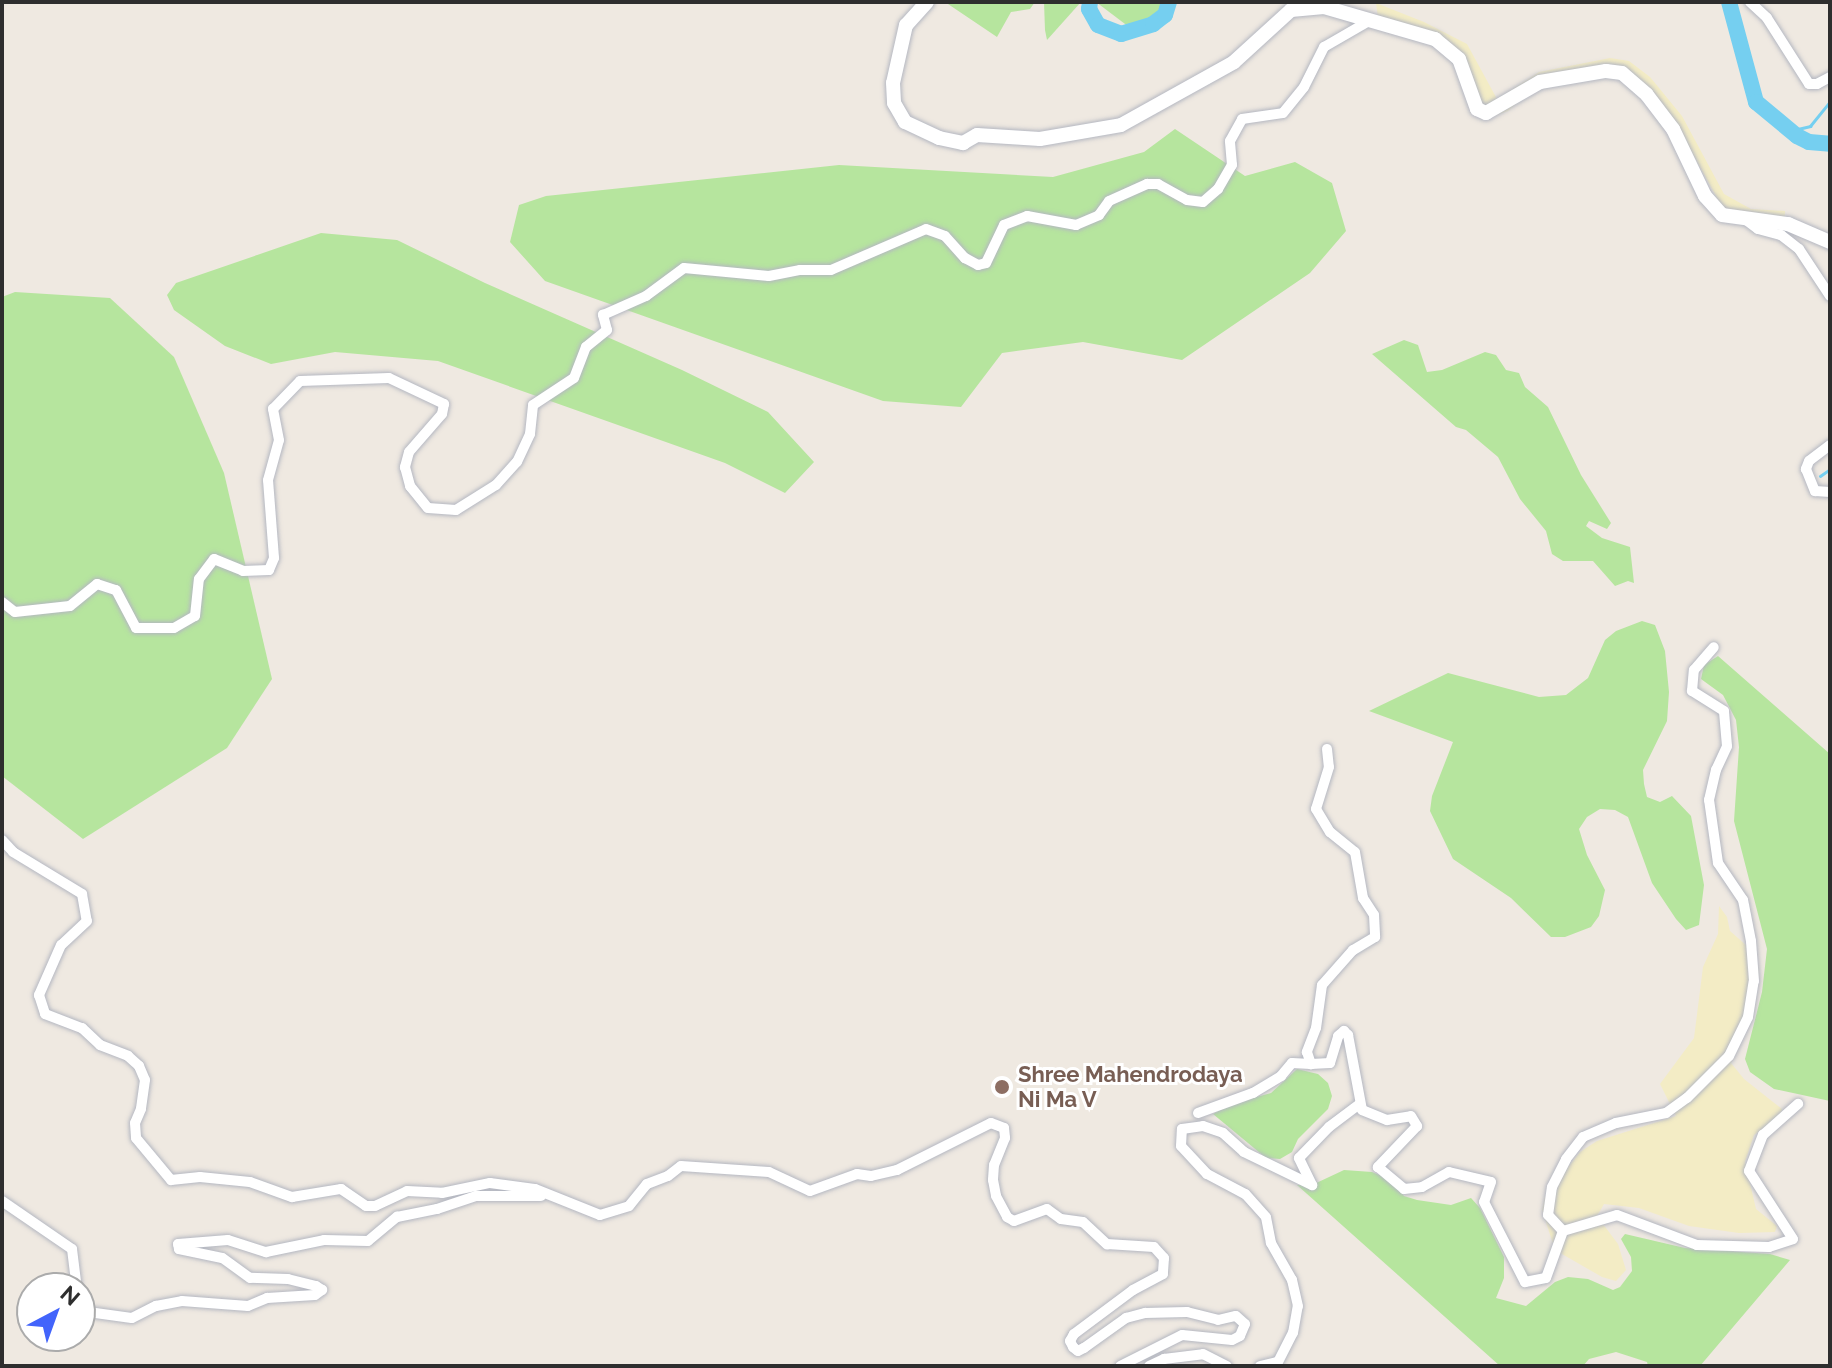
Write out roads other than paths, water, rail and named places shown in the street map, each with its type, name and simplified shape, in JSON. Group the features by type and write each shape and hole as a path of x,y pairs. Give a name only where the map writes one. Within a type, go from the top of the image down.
{"street":[{"path":"927,2 911,18 903,34 893,83 894,103 905,122 919,131 963,143 977,135 1040,139 1121,125 1234,62 1285,14 1311,4 1426,34 1444,45 1459,59 1477,109 1486,113 1540,82 1606,71 1622,73 1647,95 1673,129 1711,204 1722,215 1788,224 1830,242"},
{"path":"1750,2 1767,18 1809,84 1830,77"},
{"path":"2,602 15,612 70,606 97,584 116,590 136,628 174,628 195,616 199,579 214,559 243,571 269,570 274,558 268,480 279,440 273,409 300,381 389,378 444,404 442,414 409,452 405,467 410,486 428,508 456,510 496,485 517,462 530,434 533,405 574,378 586,347 607,330 603,315 646,296 684,268 769,276 800,270 831,270 926,229 945,236 965,258 978,265 986,263 1004,225 1027,216 1076,225 1099,215 1109,201 1147,184 1158,184 1187,200 1203,202 1218,189 1232,165 1230,141 1242,119 1283,113 1304,87 1324,47 1352,28 1375,20"},
{"path":"1744,219 1758,229 1781,235 1799,249 1830,296"},
{"path":"1830,445 1809,461 1806,469 1815,491 1830,492"},
{"path":"1563,1231 1548,1215 1552,1187 1566,1159 1583,1137 1616,1123 1666,1113 1687,1098 1729,1056 1748,1017 1754,981 1751,941 1743,900 1718,863 1709,800 1716,770 1727,746 1724,711 1692,691 1694,670 1714,647"},
{"path":"1311,1064 1307,1052 1316,1028 1322,985 1353,950 1375,937 1374,915 1363,898 1355,852 1330,832 1316,809 1329,767 1327,749"},
{"path":"2,840 13,852 82,894 87,921 61,945 39,995 45,1014 82,1028 100,1045 128,1056 139,1066 145,1080 141,1109 135,1123 136,1138 171,1180 200,1177 250,1182 292,1197 341,1189 366,1206 375,1206 407,1191 442,1193 490,1183 535,1189 600,1215 629,1206 647,1184 668,1176 681,1166 769,1172 810,1191 857,1174 871,1176 897,1170 991,1123 1004,1128 1005,1138 994,1165 993,1180 996,1196 1007,1217 1014,1221 1047,1209 1061,1219 1083,1222 1107,1244 1154,1247 1164,1258 1163,1274 1133,1290 1074,1334 1070,1341 1078,1351 1126,1318 1145,1313 1187,1312 1218,1320 1236,1316 1245,1324 1240,1336 1232,1340 1182,1335 1120,1366"},
{"path":"1198,1113 1253,1093 1281,1076 1292,1063 1330,1063 1338,1036 1344,1031 1348,1035 1362,1110 1387,1120 1411,1116 1417,1126 1378,1167 1404,1189 1422,1187 1449,1172 1491,1182 1484,1202 1525,1282 1546,1278 1563,1231"},
{"path":"1260,1366 1278,1362 1293,1333 1298,1306 1292,1280 1271,1243 1266,1217 1245,1194 1207,1174 1181,1146 1182,1129 1203,1126 1223,1133 1244,1152 1312,1185 1299,1158 1329,1127 1359,1104"},
{"path":"1563,1231 1617,1215 1697,1245 1769,1247 1793,1239 1749,1171 1763,1135 1798,1104"},
{"path":"96,1313 132,1318 156,1306 182,1301 248,1306 267,1298 315,1295 322,1290 288,1279 250,1278 222,1258 179,1249 178,1244 228,1240 266,1252 324,1240 368,1241 397,1217 437,1209 476,1196 549,1197"},
{"path":"2,1201 72,1249 75,1272"},
{"path":"1149,1366 1164,1359 1203,1354 1227,1366"}],"waterway":[{"path":"1090,2 1089,9 1098,25 1121,34 1153,24 1165,15 1169,2"},
{"path":"1729,2 1756,102 1797,136 1809,142 1830,144"},
{"path":"1789,131 1810,126 1830,101"},
{"path":"1820,476 1830,469"}],"place":[{"name":"Shree Mahendrodaya Ni Ma V","path":"1002,1087"}]}
